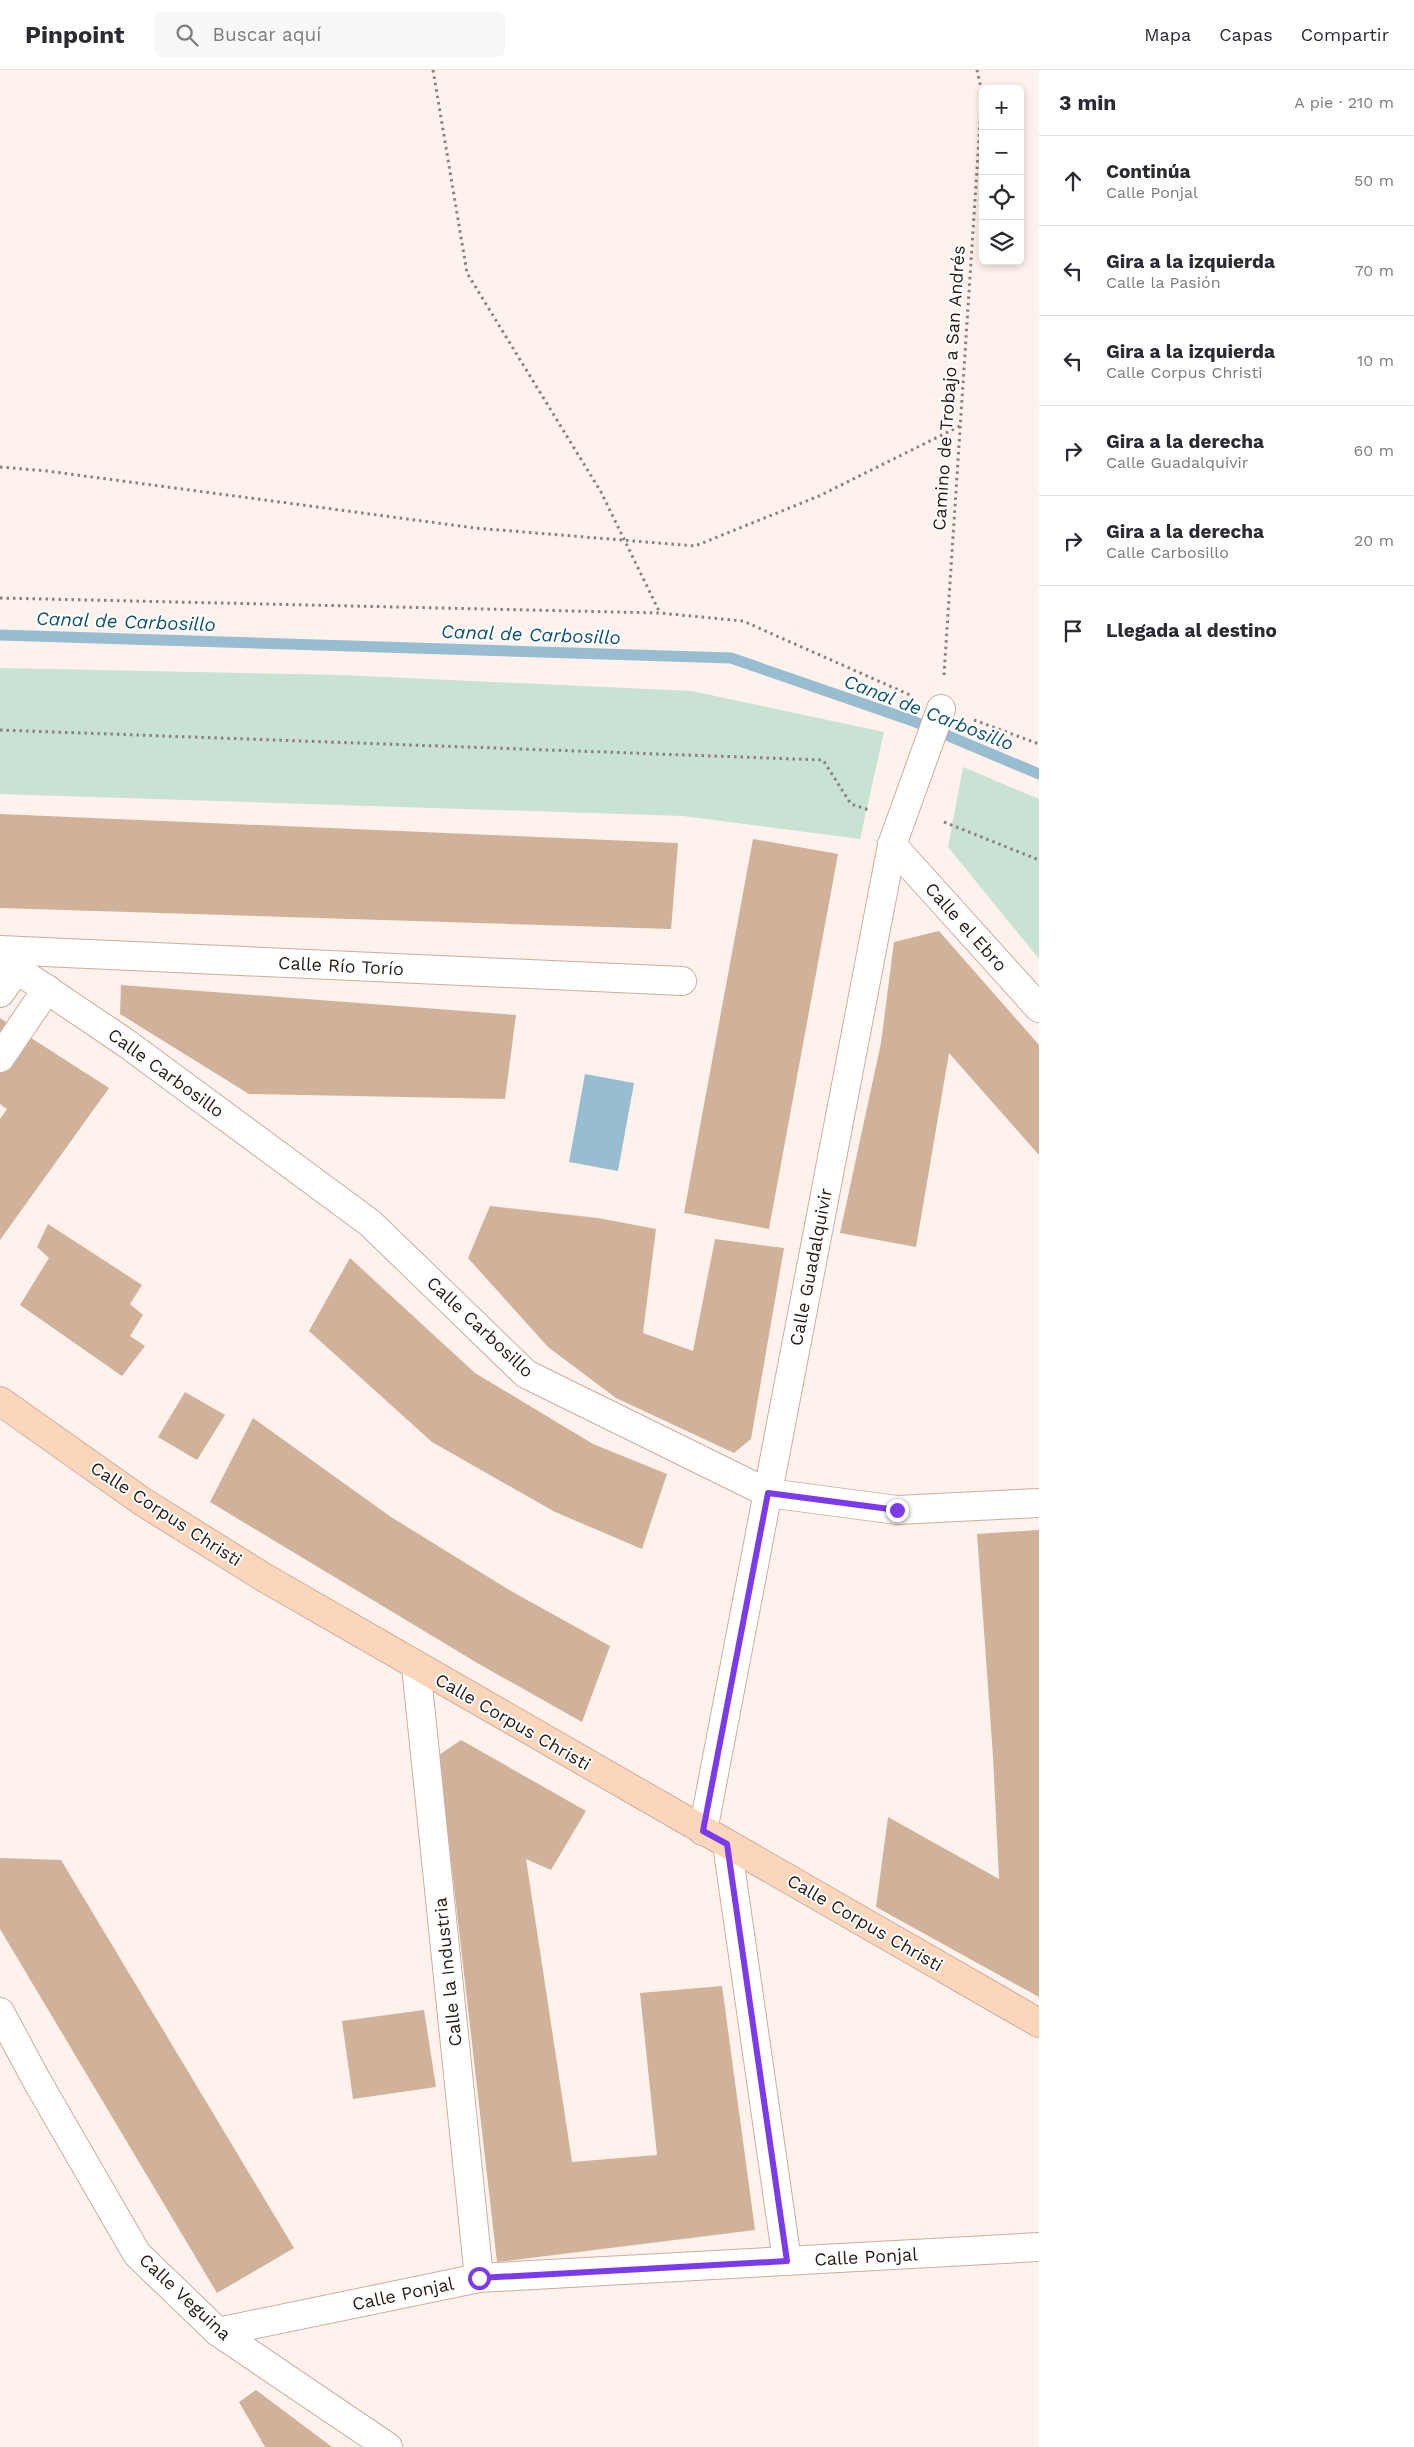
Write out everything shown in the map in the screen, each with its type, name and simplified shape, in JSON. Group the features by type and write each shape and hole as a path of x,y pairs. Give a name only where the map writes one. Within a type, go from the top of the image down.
{"main road":[{"name":"Calle Corpus Christi","path":"0,1401 143,1502 265,1578 1039,2023"}],"street":[{"name":"Calle Guadalquivir","path":"703,1831 892,845 941,708"},
{"name":"Calle el Ebro","path":"892,845 1039,1008"},
{"name":"Calle Carbosillo","path":"6,959 126,1043 370,1223 526,1374 768,1493 897,1510 1039,1503"},
{"name":"Calle Río Torío","path":"6,959 682,982"},
{"path":"0,994 6,959"},
{"path":"0,1058 47,989"},
{"name":"Calle la Industria","path":"416,1666 479,2278"},
{"path":"727,1844 787,2261"},
{"name":"Calle Veguina","path":"0,2012 37,2081 137,2254 218,2332 388,2447"},
{"name":"Calle Ponjal","path":"218,2332 479,2278 1039,2247"}],"path":[{"path":"433,70 467,273 601,492 660,614"},
{"name":"Camino de Trobajo a San Andrés","path":"941,708 962,425 982,94 977,70"},
{"path":"0,467 57,472 475,528 695,546 819,496 962,425"},
{"path":"0,598 660,614 743,621 941,708 1039,744"},
{"path":"0,730 823,760 851,804 874,811"},
{"path":"944,822 1039,860"}],"green space":[{"path":"0,668 341,675 692,691 884,732 860,839 683,816 0,794"},
{"path":"963,767 1039,799 1039,959 948,847"}],"water":[{"path":"585,1074 634,1083 618,1171 569,1162"}],"building":[{"path":"0,814 678,843 671,929 0,908"},
{"path":"753,839 838,854 769,1229 684,1213"},
{"path":"939,931 1039,1045 1039,1155 949,1053 916,1247 840,1233 881,1043 894,942"},
{"path":"121,985 516,1015 505,1099 249,1094 120,1014"},
{"path":"0,1018 109,1088 0,1240 0,1119 7,1109 0,1104"},
{"path":"490,1206 598,1218 656,1229 643,1333 693,1351 715,1239 784,1248 751,1439 734,1453 616,1398 548,1347 468,1258"},
{"path":"48,1224 142,1285 130,1304 143,1315 130,1336 145,1346 122,1376 20,1305 49,1258 37,1247"},
{"path":"350,1258 475,1373 593,1444 667,1474 642,1549 555,1512 432,1442 309,1331"},
{"path":"185,1392 225,1415 197,1460 158,1437"},
{"path":"253,1418 391,1517 511,1591 610,1646 582,1722 479,1664 210,1502"},
{"path":"1039,1530 1039,1997 876,1907 888,1817 999,1879 993,1756 977,1534"},
{"path":"461,1740 586,1811 551,1870 526,1859 572,2162 657,2155 640,1993 722,1986 755,2230 497,2262 439,1755"},
{"path":"0,1858 61,1860 294,2248 217,2293 0,1929"},
{"path":"424,2010 436,2087 353,2099 342,2021"},
{"path":"256,2390 332,2447 265,2447 239,2402"}],"waterway":[{"name":"Canal de Carbosillo","path":"0,635 731,658 913,721 1039,774"}],"route":[{"path":"479,2278 787,2261 727,1844 703,1831 768,1493 897,1510"}]}
